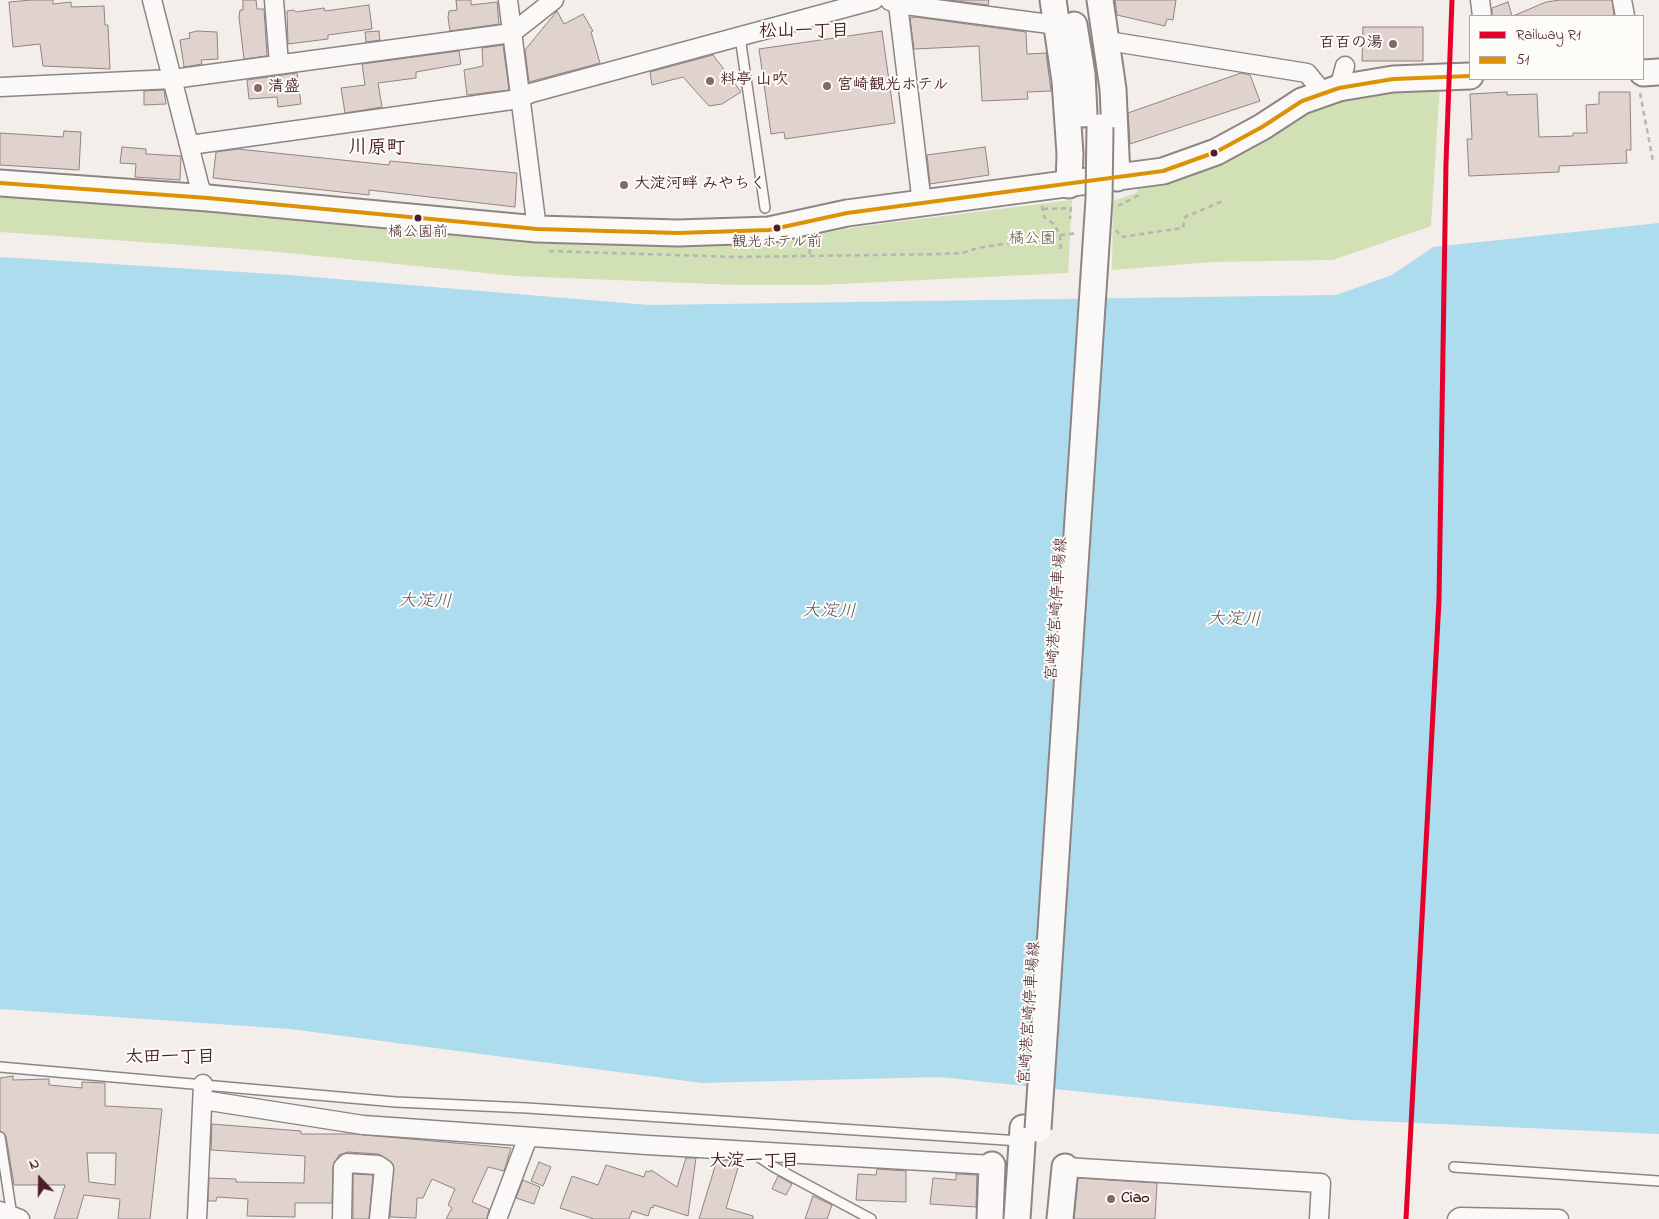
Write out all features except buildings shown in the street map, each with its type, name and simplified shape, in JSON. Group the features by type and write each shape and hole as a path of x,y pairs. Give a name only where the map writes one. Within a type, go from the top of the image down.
{"street":[{"path":"152,0 200,188 208,198"},
{"path":"274,0 280,64"},
{"path":"508,0 519,99 539,239"},
{"path":"0,87 173,79 512,33 554,0"},
{"path":"190,145 519,99 531,93 874,0"},
{"path":"1053,0 1066,99 1070,154 1069,185"},
{"name":"宮崎港宮崎停車場線","path":"1070,0 1088,74"},
{"name":"宮崎港宮崎停車場線","path":"1017,1219 1028,1132 1085,201 1085,129 1088,74 1084,0"},
{"path":"1100,0 1108,41 1113,89 1117,178"},
{"path":"1480,0 1482,15"},
{"path":"1622,0 1626,15"},
{"path":"922,204 894,1 1057,25"},
{"path":"1108,41 1307,73 1316,84 1469,76"},
{"path":"1644,79 1659,72"},
{"path":"0,183 208,198 539,239 768,230 847,213 1163,171 1216,152 1262,127 1335,82"},
{"path":"198,1219 203,1092 363,1125 528,1137 992,1165 990,1219"},
{"name":"宮崎港宮崎停車場線","path":"1028,1132 1032,1219"},
{"path":"498,1219 528,1137"},
{"path":"342,1219 343,1166 347,1163 378,1165 384,1169 379,1219"},
{"path":"1060,1219 1065,1166 1321,1183 1319,1219"},
{"path":"1457,1219 1460,1217 1558,1219"}],"lane":[{"path":"740,37 765,208"},
{"path":"0,1068 203,1092 1028,1132"},
{"path":"0,1137 11,1216"},
{"path":"747,1149 774,1167 871,1219"},
{"path":"1454,1167 1659,1181"}],"path":[{"path":"1641,80 1653,161"},
{"path":"1116,213 1116,207 1139,195"},
{"path":"1042,199 1044,217 1054,224 1060,235 1061,250"},
{"path":"1108,231 1118,230 1121,237 1183,228 1185,217 1223,201"},
{"path":"1043,209 1071,208 1070,219"},
{"path":"539,239 736,258 962,253 978,248 1079,233"},
{"path":"809,234 810,256"}],"green space":[{"path":"1440,85 1431,226 1333,260 1213,262 1112,270 1113,201 1138,192 1137,188 1186,176 1311,112 1339,101 1388,91"},
{"name":"橘公園","path":"0,191 742,244 778,242 855,227 1072,200 1068,273 819,285 737,285 515,276 268,251 0,232"}],"water":[{"name":"大淀川","path":"1659,223 1659,1134 1352,1120 939,1077 702,1083 290,1029 0,1009 0,257 289,275 649,305 1336,295 1392,275 1433,247"}],"rail line":[{"name":"R1","path":"1406,1219 1439,600 1446,163 1452,0"}],"transit line":[{"name":"51","path":"0,183 208,198 537,229 678,233 769,230 847,213 1163,171 1216,152 1262,127 1302,101 1339,88 1393,79 1469,76"}],"place":[{"name":"百百の湯","path":"1393,44"},
{"name":"料亭 山吹","path":"710,81"},
{"name":"宮崎観光ホテル","path":"827,86"},
{"name":"清盛","path":"258,88"},
{"name":"大淀河畔 みやちく","path":"624,185"},
{"name":"橘公園前","path":"418,218"},
{"name":"観光ホテル前","path":"777,228"},
{"name":"Ciao","path":"1111,1199"}],"district":[{"name":"松山一丁目","path":"804,33"},
{"name":"川原町","path":"377,150"},
{"name":"太田一丁目","path":"170,1059"},
{"name":"大淀一丁目","path":"754,1163"}]}
